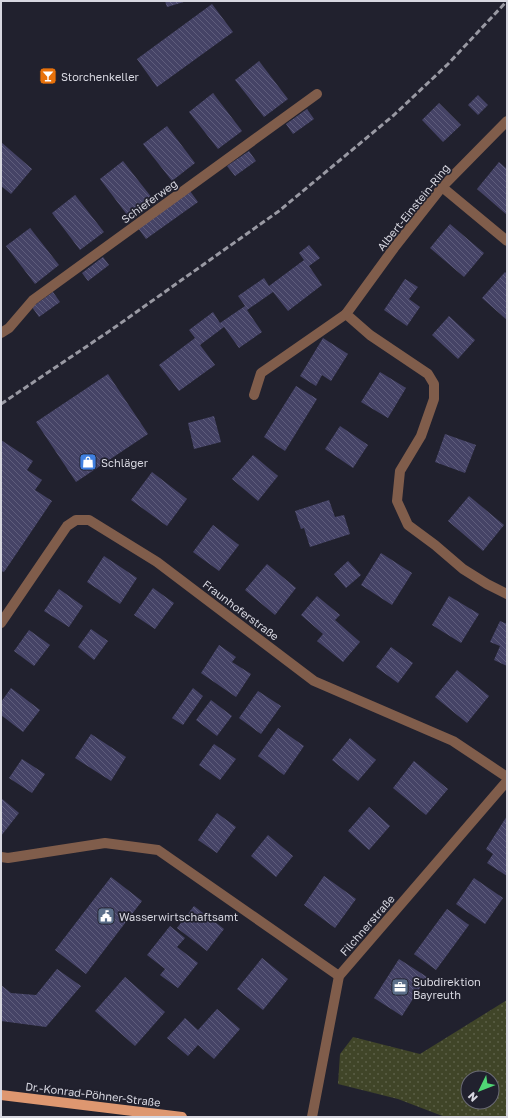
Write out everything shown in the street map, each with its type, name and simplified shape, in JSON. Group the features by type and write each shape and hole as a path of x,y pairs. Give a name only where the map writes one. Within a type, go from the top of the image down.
{"main road":[{"name":"Dr.-Konrad-Pöhner-Straße","path":"1,1095 182,1117"}],"street":[{"name":"Schieferweg","path":"1,333 9,328 33,300 317,94"},
{"name":"Albert-Einstein-Ring","path":"254,395 261,372 346,314 394,248 442,187 507,120"},
{"path":"442,187 507,241"},
{"path":"346,314 370,335 428,374 434,384 434,399 421,436 400,471 397,501 408,525 463,569 507,594"},
{"name":"Fraunhoferstraße","path":"1,623 67,526 76,520 89,520 157,562 314,681 453,741 507,777"},
{"name":"Filchnerstraße","path":"312,1117 339,976 507,781"},
{"path":"1,857 8,858 105,843 158,850 339,976"}],"green space":[{"path":"507,1000 507,1117 445,1117 398,1099 338,1084 340,1054 353,1037 420,1054"}],"building":[{"path":"165,1 187,1 167,7"},
{"path":"212,4 233,32 157,87 137,59"},
{"path":"259,61 288,99 264,117 235,80"},
{"path":"213,93 242,131 218,149 189,112"},
{"path":"478,95 488,105 478,115 468,105"},
{"path":"439,103 461,125 443,142 422,120"},
{"path":"307,109 314,119 293,134 286,124"},
{"path":"167,126 195,163 172,181 143,144"},
{"path":"1,142 32,169 11,194 1,186"},
{"path":"249,151 256,161 235,176 227,166"},
{"path":"123,161 152,198 128,216 100,179"},
{"path":"499,162 507,169 507,215 477,189"},
{"path":"190,191 198,202 146,239 138,228"},
{"path":"75,195 104,232 80,250 52,213"},
{"path":"450,224 484,253 464,277 430,248"},
{"path":"30,228 59,265 35,284 6,246"},
{"path":"309,245 320,258 309,266 322,285 288,311 273,292 247,310 262,332 239,348 224,327 200,345 215,365 179,391 159,365 195,338 189,330 213,312 220,323 245,306 238,296 264,278 269,286 304,260 299,253"},
{"path":"103,257 109,265 88,281 82,273"},
{"path":"505,272 507,274 507,320 482,298"},
{"path":"405,279 418,287 409,299 420,307 407,326 384,310"},
{"path":"53,292 60,302 39,317 32,307"},
{"path":"449,316 475,340 458,359 432,335"},
{"path":"323,338 348,354 331,381 322,375 316,386 300,376"},
{"path":"380,372 406,388 388,418 361,402"},
{"path":"108,374 148,434 76,482 36,422"},
{"path":"296,386 317,399 285,451 264,437"},
{"path":"214,416 221,442 194,449 188,423"},
{"path":"340,426 368,445 353,468 325,449"},
{"path":"445,434 476,445 465,473 435,462"},
{"path":"1,440 33,461 27,470 42,480 35,490 52,501 4,572 1,571"},
{"path":"253,455 278,476 258,501 232,479"},
{"path":"152,472 187,499 167,526 131,500"},
{"path":"469,496 504,525 483,551 448,521"},
{"path":"329,500 335,517 344,515 350,534 310,547 304,528 301,529 295,511"},
{"path":"213,525 239,545 219,571 193,552"},
{"path":"381,553 412,573 392,605 361,585"},
{"path":"104,556 137,578 120,604 87,582"},
{"path":"348,561 361,575 346,588 334,574"},
{"path":"267,564 296,588 275,615 245,590"},
{"path":"153,588 174,603 155,629 134,615"},
{"path":"59,589 83,606 69,627 44,611"},
{"path":"317,596 340,615 335,620 360,642 343,662 317,641 323,634 301,615"},
{"path":"449,596 479,614 461,643 432,625"},
{"path":"500,621 507,624 507,666 494,660 500,646 490,642"},
{"path":"91,629 108,641 94,660 78,647"},
{"path":"29,630 50,645 34,666 14,651"},
{"path":"219,645 236,657 232,662 251,674 236,697 201,673"},
{"path":"391,647 413,663 398,683 376,667"},
{"path":"457,670 489,696 467,723 435,697"},
{"path":"11,688 40,710 23,732 1,715 1,702"},
{"path":"193,688 203,696 183,725 172,718"},
{"path":"258,691 281,706 261,734 239,718"},
{"path":"211,700 232,716 217,736 196,720"},
{"path":"278,728 304,746 284,775 258,756"},
{"path":"91,734 126,757 111,781 75,758"},
{"path":"350,738 376,760 358,781 332,760"},
{"path":"214,744 236,759 220,780 199,765"},
{"path":"22,759 45,774 32,793 9,778"},
{"path":"414,761 448,789 426,815 393,788"},
{"path":"1,798 19,813 1,836"},
{"path":"369,807 390,826 369,850 348,831"},
{"path":"217,813 236,827 217,853 198,840"},
{"path":"507,816 507,876 487,863 493,854 486,849"},
{"path":"268,835 293,856 276,877 251,856"},
{"path":"324,876 356,899 335,928 304,905"},
{"name":"Wasserwirtschaftsamt","path":"111,877 142,901 86,974 55,950"},
{"path":"474,878 503,898 485,924 456,904"},
{"path":"194,906 224,929 207,951 177,928"},
{"path":"447,909 469,925 436,970 414,954"},
{"path":"170,926 185,938 177,947 198,963 178,988 160,975 165,969 147,955"},
{"path":"262,958 288,979 263,1010 237,989"},
{"name":"Subdirektion Bayreuth","path":"399,959 427,977 402,1016 374,998"},
{"path":"57,969 81,986 46,1027 1,1021 1,985 11,993 36,995"},
{"path":"125,977 165,1012 135,1046 95,1011"},
{"path":"217,1009 240,1029 214,1059 198,1045 188,1056 167,1038 185,1018 198,1030"}],"railway":[{"path":"1,404 111,330 279,211 394,115 448,64 507,1"}],"place":[{"name":"Storchenkeller","path":"48,76"},
{"name":"Schläger","path":"88,462"},
{"name":"Wasserwirtschaftsamt","path":"106,916"},
{"name":"Subdirektion Bayreuth","path":"400,987"}]}
